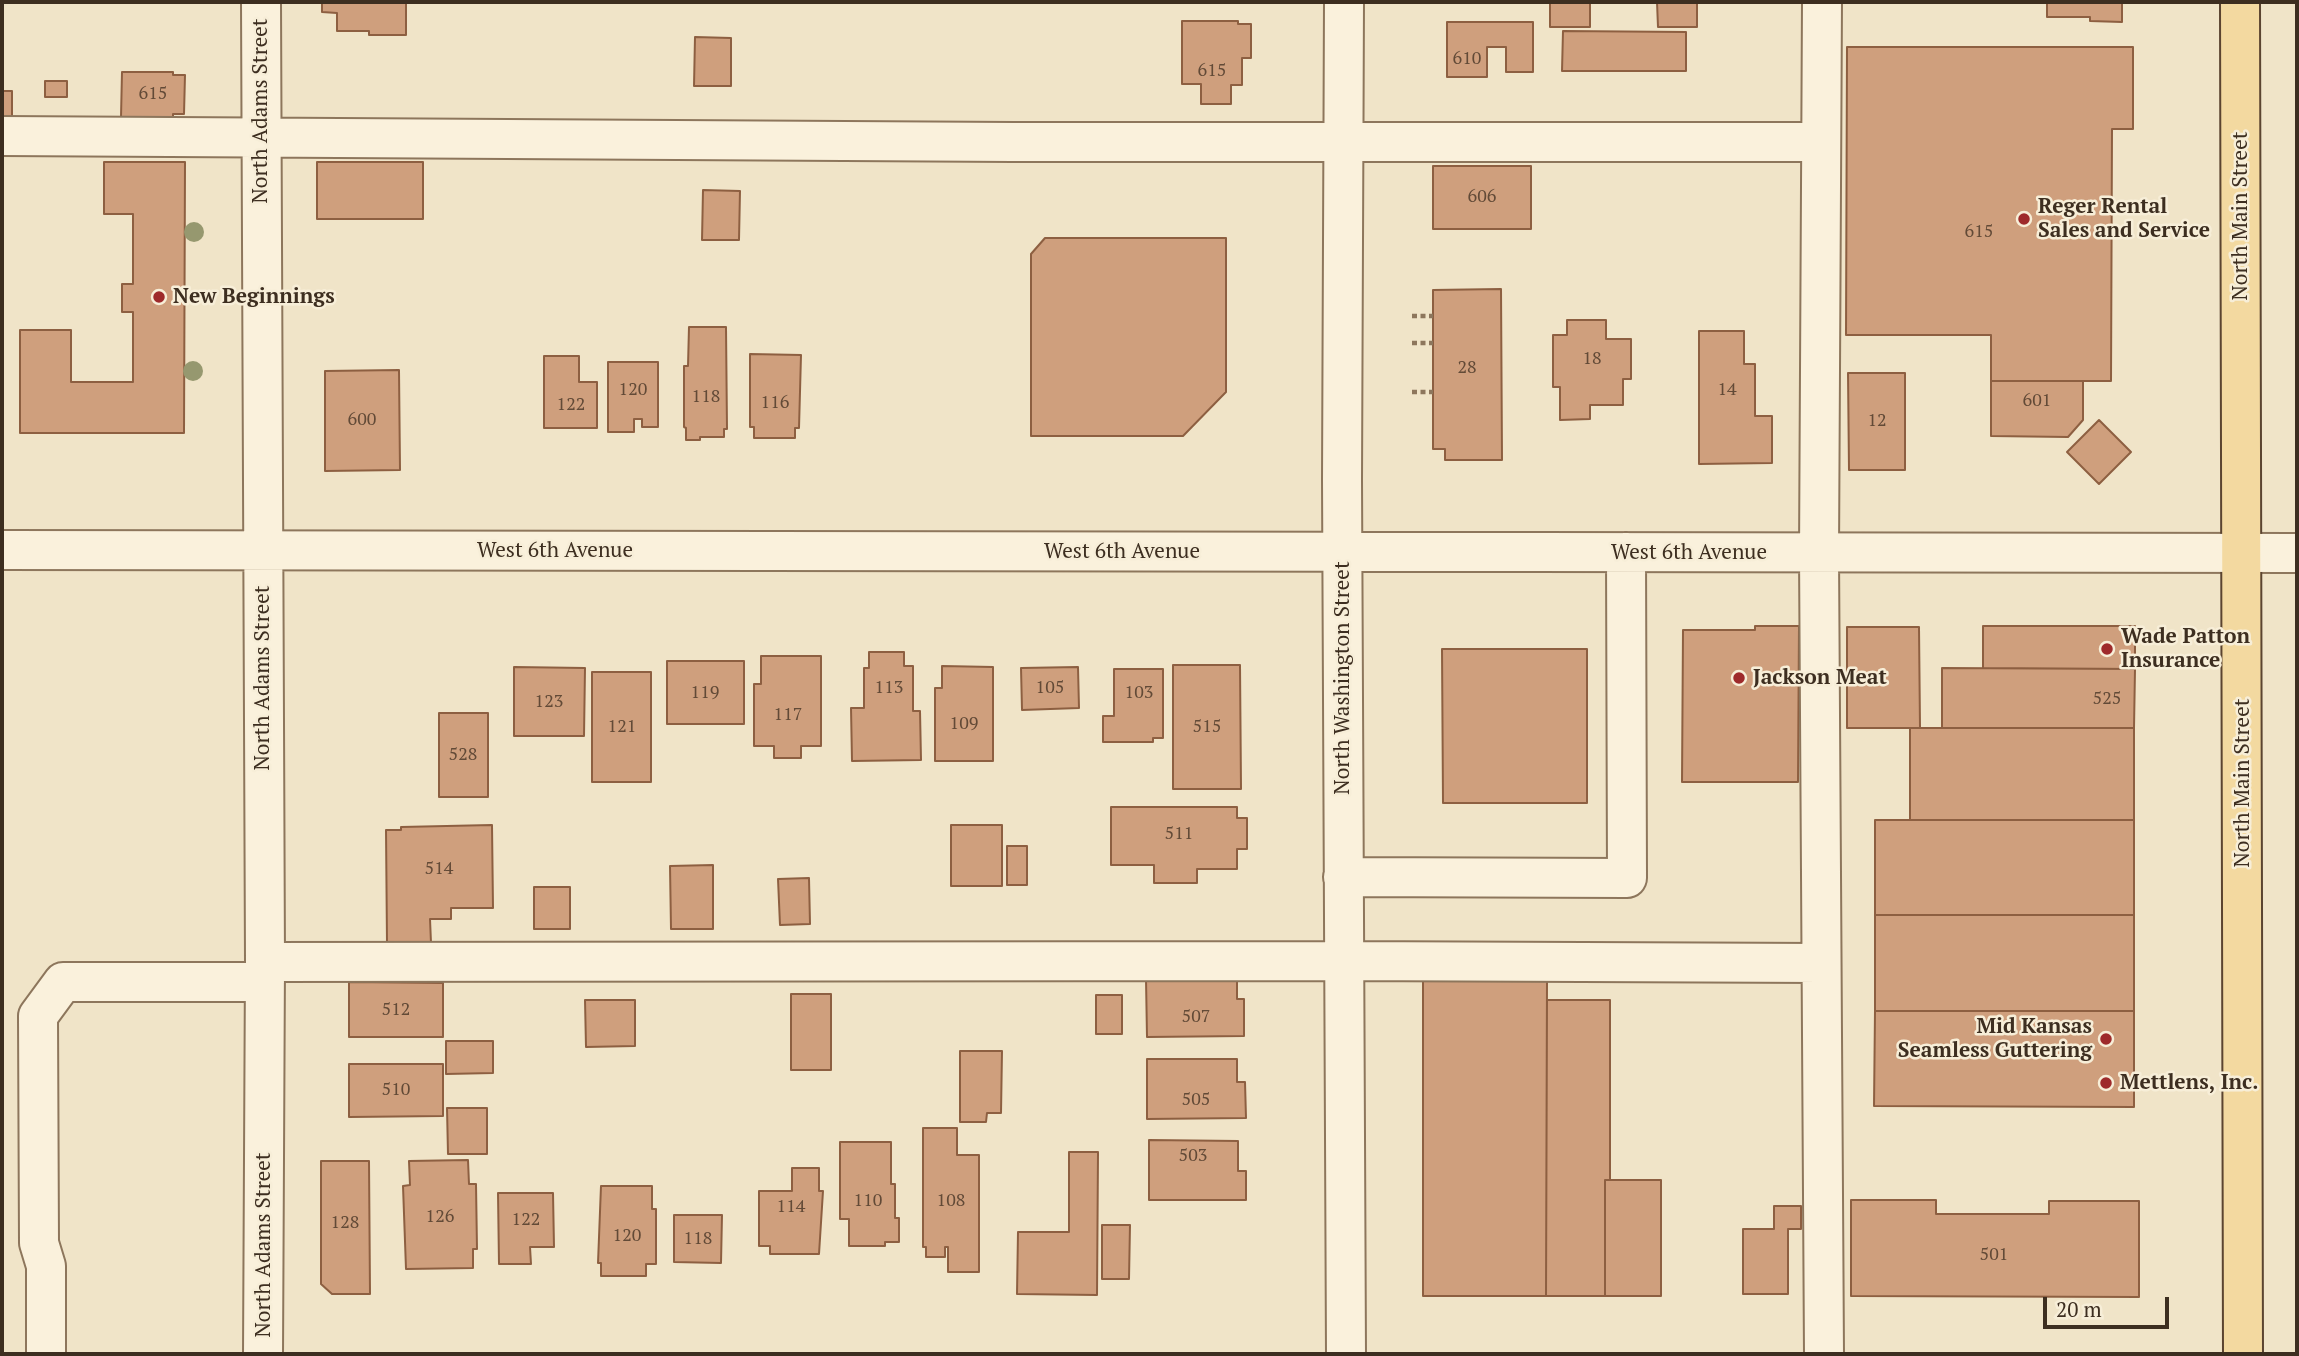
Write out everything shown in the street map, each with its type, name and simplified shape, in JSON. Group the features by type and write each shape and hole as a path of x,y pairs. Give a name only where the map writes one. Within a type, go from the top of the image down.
{"main road":[{"name":"North Main Street","path":"2240,2 2244,1354"}],"street":[{"name":"North Adams Street","path":"261,2 265,972 263,1354"},
{"name":"North Washington Street","path":"1344,2 1343,961 1346,1354"},
{"path":"1822,2 1819,554 1824,1354"},
{"path":"2,136 999,142 1821,142"},
{"name":"West 6th Avenue","path":"2,550 2297,553"},
{"path":"1343,877 1627,878 1626,552"},
{"path":"46,1354 46,1266 39,1243 38,1016 64,982 265,972 1343,961 1821,963"}],"path":[{"path":"1412,316 1433,316"},
{"path":"1412,343 1433,343"},
{"path":"1412,392 1433,392"}],"building":[{"path":"322,2 406,2 406,35 369,35 369,31 337,31 337,13 322,12"},
{"path":"1550,2 1590,2 1590,27 1550,27"},
{"path":"1657,2 1697,2 1697,27 1658,27"},
{"path":"2047,2 2122,2 2122,22 2090,21 2090,17 2047,17"},
{"path":"1182,21 1238,21 1238,24 1251,24 1251,58 1242,58 1242,85 1231,85 1231,104 1201,104 1201,84 1182,84"},
{"path":"1447,22 1533,22 1533,72 1506,72 1506,47 1487,47 1487,77 1447,77"},
{"path":"1563,31 1686,32 1686,71 1562,71"},
{"path":"695,37 731,38 731,86 694,86"},
{"path":"1847,47 2133,47 2133,129 2112,129 2111,381 1991,381 1991,335 1846,335"},
{"path":"122,72 173,72 173,75 185,75 184,114 173,114 173,118 121,117"},
{"path":"45,81 67,81 67,97 45,97"},
{"path":"2,91 12,91 12,117 2,117"},
{"path":"104,162 185,162 184,433 20,433 20,330 71,330 71,382 133,382 133,312 122,312 122,284 133,284 133,214 104,214"},
{"path":"317,162 423,162 423,219 317,219"},
{"path":"1433,166 1531,166 1531,229 1433,229"},
{"path":"703,190 740,191 739,240 702,240"},
{"path":"1045,238 1226,238 1226,392 1183,436 1031,436 1031,254"},
{"path":"1501,289 1502,460 1445,460 1445,449 1433,449 1433,290"},
{"path":"1567,320 1606,320 1606,339 1631,339 1631,379 1623,379 1623,405 1590,405 1590,419 1560,420 1560,387 1553,387 1553,335 1567,335"},
{"path":"689,327 726,327 727,429 724,429 724,437 686,440 684,366 688,366"},
{"path":"1699,331 1744,331 1744,364 1755,364 1755,416 1772,416 1772,463 1699,464"},
{"path":"750,354 801,355 799,428 795,428 795,438 754,438 754,427 750,427"},
{"path":"544,356 579,356 579,382 597,382 597,428 544,428"},
{"path":"608,362 658,362 658,427 642,427 642,419 634,419 634,432 608,432"},
{"path":"399,370 400,470 325,471 325,371"},
{"path":"1848,373 1905,373 1905,470 1849,470"},
{"path":"1991,381 2083,381 2083,420 2068,437 1991,436"},
{"path":"2099,420 2131,452 2099,484 2067,452"},
{"path":"1755,626 1799,626 1798,782 1682,782 1683,630 1755,630"},
{"path":"1983,626 2135,626 2135,669 1983,668"},
{"path":"1847,627 1919,627 1920,728 1847,728"},
{"path":"1442,649 1587,649 1587,803 1443,803"},
{"path":"869,652 904,652 904,666 913,666 913,711 920,711 921,760 852,761 851,708 864,708 864,668 869,668"},
{"path":"761,656 821,656 821,746 801,746 801,758 774,758 774,746 754,746 754,684 761,684"},
{"path":"667,661 744,661 744,724 667,724"},
{"path":"1173,665 1240,665 1241,789 1173,789"},
{"path":"942,666 993,667 993,761 935,761 935,688 942,688"},
{"path":"514,667 585,668 584,736 514,736"},
{"path":"1078,667 1079,708 1022,710 1021,668"},
{"path":"1942,668 2135,669 2134,728 1942,728"},
{"path":"1114,669 1163,669 1163,738 1153,738 1153,742 1103,742 1103,716 1114,716"},
{"path":"592,672 651,672 651,782 592,782"},
{"path":"439,713 488,713 488,797 439,797"},
{"path":"1910,728 2134,728 2134,820 1910,820"},
{"path":"1111,807 1237,807 1237,818 1247,818 1247,849 1237,849 1237,869 1197,869 1197,883 1154,883 1154,865 1111,865"},
{"path":"1875,820 2134,820 2134,915 1875,915"},
{"path":"492,825 493,908 451,908 451,919 430,919 431,943 387,943 386,830 401,830 401,827"},
{"path":"951,825 1002,825 1002,886 951,886"},
{"path":"1007,846 1027,846 1027,885 1007,885"},
{"path":"713,865 713,929 671,929 670,866"},
{"path":"809,878 810,924 780,925 778,879"},
{"path":"534,887 570,887 570,929 534,929"},
{"path":"1875,915 2134,915 2134,1011 1875,1011"},
{"path":"1237,978 1237,999 1244,999 1244,1036 1147,1037 1146,979"},
{"path":"1423,981 1547,981 1546,1296 1423,1296"},
{"path":"349,982 443,983 443,1037 349,1037"},
{"path":"791,994 831,994 831,1070 791,1070"},
{"path":"1096,995 1122,995 1122,1034 1096,1034"},
{"path":"585,1000 635,1000 635,1046 586,1047"},
{"path":"1547,1000 1610,1000 1610,1180 1605,1180 1605,1296 1546,1296"},
{"path":"1875,1011 2134,1011 2134,1107 1874,1106"},
{"path":"446,1041 493,1041 493,1073 446,1074"},
{"path":"960,1051 1002,1051 1001,1113 987,1113 986,1122 960,1122"},
{"path":"1147,1059 1237,1059 1237,1082 1245,1082 1246,1118 1147,1119"},
{"path":"349,1064 443,1064 443,1116 349,1117"},
{"path":"447,1108 487,1108 487,1154 448,1154"},
{"path":"923,1128 957,1128 957,1155 979,1155 979,1272 948,1272 948,1247 945,1247 945,1257 926,1257 926,1247 923,1247"},
{"path":"1149,1140 1238,1141 1238,1171 1246,1171 1246,1200 1149,1200"},
{"path":"840,1142 891,1142 891,1184 895,1184 895,1218 899,1218 899,1242 885,1242 885,1246 849,1246 849,1219 840,1219"},
{"path":"1069,1152 1098,1152 1097,1295 1017,1294 1018,1232 1069,1232"},
{"path":"468,1160 469,1184 476,1184 477,1249 473,1249 473,1268 406,1269 403,1186 410,1185 409,1161"},
{"path":"321,1161 369,1161 370,1294 332,1294 321,1284"},
{"path":"792,1168 819,1168 819,1191 823,1191 819,1254 770,1254 770,1246 759,1246 759,1191 792,1191"},
{"path":"1605,1180 1661,1180 1661,1296 1605,1296"},
{"path":"601,1186 652,1186 652,1209 656,1209 656,1264 646,1264 646,1276 601,1276 601,1263 598,1263"},
{"path":"498,1193 553,1193 554,1247 530,1247 531,1264 499,1264"},
{"path":"1851,1200 1936,1200 1936,1214 2049,1214 2049,1201 2139,1201 2139,1297 1851,1296"},
{"path":"1774,1206 1801,1206 1801,1229 1788,1229 1788,1294 1743,1294 1743,1229 1774,1229"},
{"path":"674,1215 722,1215 721,1263 674,1262"},
{"path":"1102,1225 1130,1225 1129,1279 1102,1279"}],"place":[{"name":"Reger Rental Sales and Service","path":"2024,219"},
{"name":"New Beginnings","path":"159,297"},
{"name":"Wade Patton Insurance","path":"2107,649"},
{"name":"Jackson Meat","path":"1739,678"},
{"name":"Mid Kansas Seamless Guttering","path":"2106,1039"},
{"name":"Mettlens, Inc.","path":"2106,1083"}]}
